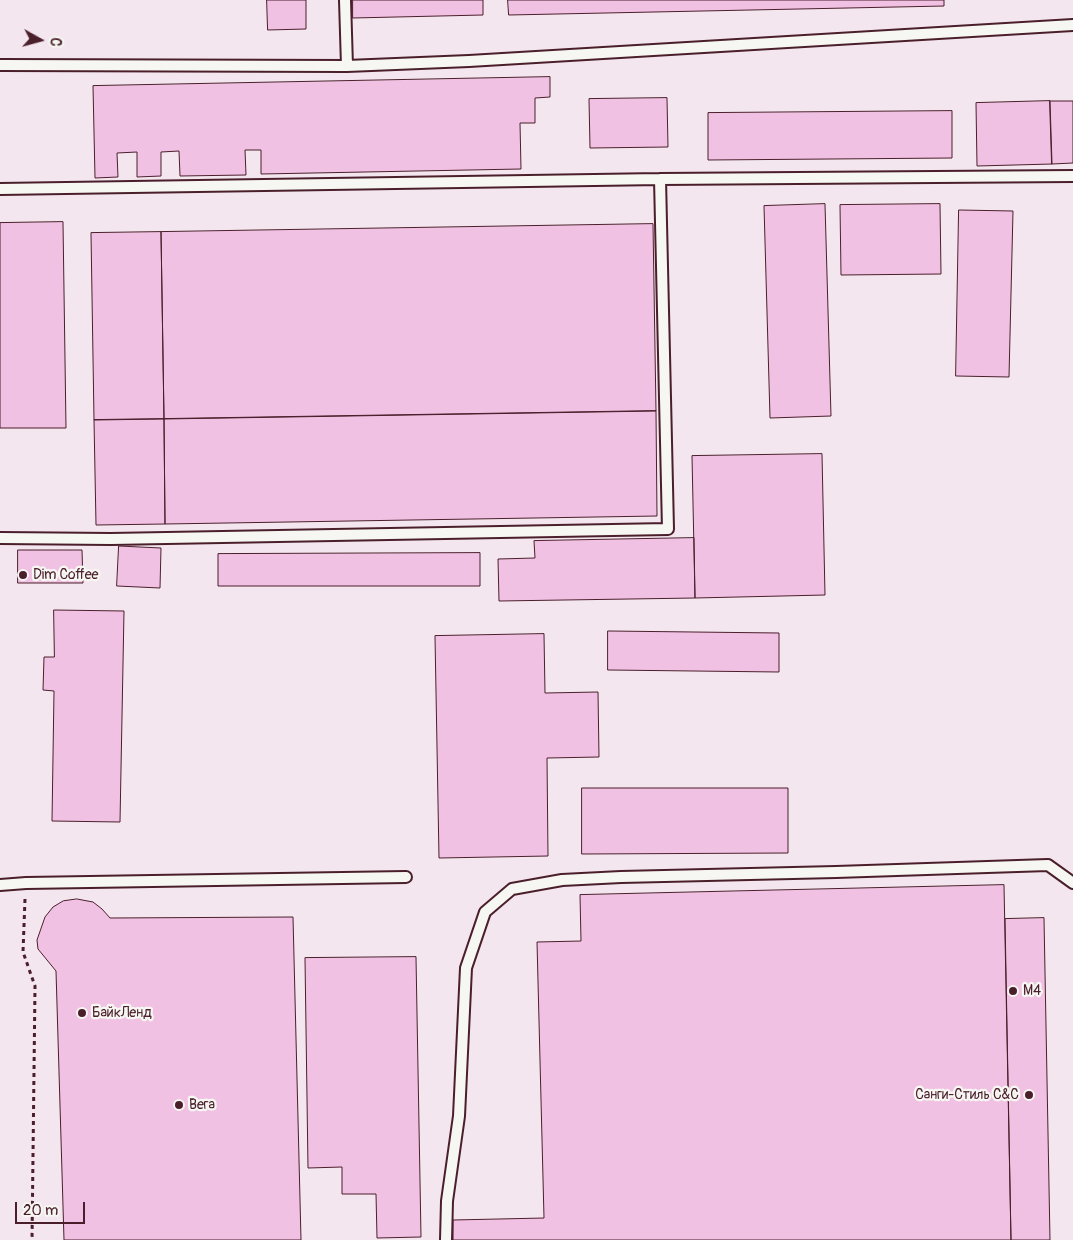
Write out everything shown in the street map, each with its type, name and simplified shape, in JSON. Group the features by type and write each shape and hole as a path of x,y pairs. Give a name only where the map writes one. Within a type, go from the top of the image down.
{"lane":[{"path":"345,0 347,66"},
{"path":"0,65 347,66 489,60 1073,25"},
{"path":"0,189 660,179 1073,176"},
{"path":"0,538 111,539 668,529 660,179"},
{"path":"446,1240 447,1201 459,1116 466,968 484,912 512,889 562,880 621,877 836,872 1048,864 1073,883"},
{"path":"0,885 406,877"}],"path":[{"path":"26,883 23,952 35,986 32,1240"}],"building":[{"path":"267,0 306,0 306,29 268,30"},
{"path":"353,0 483,0 483,15 353,18"},
{"path":"508,0 944,0 944,6 509,15"},
{"path":"550,77 550,97 535,98 535,123 520,123 521,169 261,174 261,150 245,150 246,175 180,176 179,151 161,152 161,176 137,177 137,152 117,153 118,177 95,178 93,86"},
{"path":"667,98 668,147 590,148 589,99"},
{"path":"1050,101 1073,101 1073,163 1052,164"},
{"path":"1050,101 1052,164 977,166 976,103"},
{"path":"952,111 952,158 708,160 708,113"},
{"path":"825,204 831,416 770,418 764,206"},
{"path":"940,204 941,274 841,275 840,205"},
{"path":"959,210 1013,211 1009,377 956,376"},
{"path":"63,222 66,428 0,428 0,223"},
{"path":"653,224 656,411 164,419 161,232"},
{"path":"161,232 164,419 94,420 91,233"},
{"path":"656,411 657,516 165,524 164,419"},
{"path":"164,419 165,524 96,525 94,420"},
{"path":"822,454 825,595 695,598 692,456"},
{"path":"694,538 695,598 499,601 498,559 535,558 534,541"},
{"path":"119,546 161,548 160,588 117,586"},
{"path":"18,550 82,550 83,583 18,583"},
{"path":"480,553 480,586 218,586 218,554"},
{"path":"54,610 124,611 120,822 52,821 54,691 43,690 44,657 54,657"},
{"path":"608,631 779,633 779,672 608,670"},
{"path":"544,634 545,693 598,692 599,757 547,758 548,856 439,858 435,636"},
{"path":"582,788 788,788 788,853 582,854"},
{"path":"1004,885 1011,1240 453,1240 453,1220 544,1218 537,942 581,941 580,895"},
{"name":"Вега","path":"77,899 93,902 110,918 293,917 301,1240 64,1240 56,971 38,949 37,940 45,917 53,907 63,901"},
{"path":"1044,918 1050,1240 1011,1240 1005,919"},
{"path":"416,957 421,1237 377,1238 376,1194 342,1194 342,1167 308,1168 305,958"}],"place":[{"name":"Dim Coffee","path":"23,575"},
{"name":"М4","path":"1013,991"},
{"name":"БайкЛенд","path":"82,1013"},
{"name":"Санги-Стиль C&C","path":"1029,1095"},
{"name":"Вега","path":"179,1105"}]}
